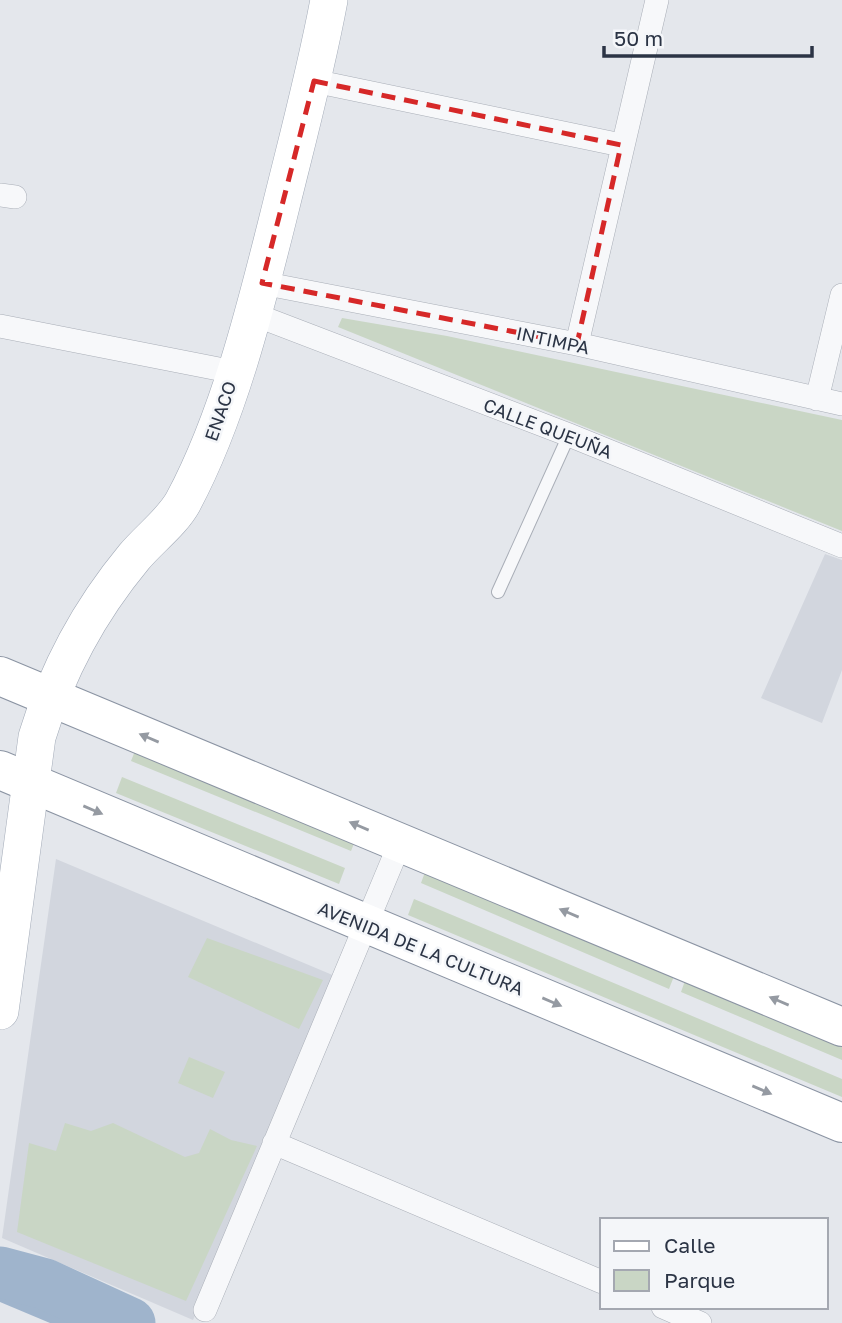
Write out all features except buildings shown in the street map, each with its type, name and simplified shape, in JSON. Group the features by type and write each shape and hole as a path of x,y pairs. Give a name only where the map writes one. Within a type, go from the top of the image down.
{"highway":[{"path":"0,676 842,1027"},
{"name":"AVENIDA DE LA CULTURA","path":"15,777 364,926 842,1124"}],"main road":[{"name":"ENACO","path":"0,1011 15,777 37,737 49,696 86,623 134,558 182,505 206,452 257,299 314,81 329,0"}],"street":[{"path":"577,344 621,145 657,0"},
{"path":"314,81 621,145"},
{"path":"817,399 842,295"},
{"name":"INTIMPA","path":"257,299 577,344 842,404"},
{"name":"CALLE QUEUÑA","path":"257,299 569,435 842,546"},
{"path":"0,326 234,372"},
{"path":"205,1316 274,1143 400,843"},
{"path":"274,1143 600,1281"},
{"path":"668,1309 700,1323"}],"lane":[{"path":"498,592 569,435"}],"highlighted area":[{"path":"314,81 621,145 577,344 262,283"}],"shaded area":[{"path":"825,554 842,560 842,670 822,723 761,698"},
{"path":"56,859 342,979 274,1143 193,1320 2,1238"}],"green space":[{"path":"342,318 447,336 842,420 842,531 338,327"},
{"path":"137,746 357,836 351,851 131,761"},
{"path":"122,777 345,868 339,884 116,793"},
{"path":"428,864 676,971 669,989 421,883"},
{"path":"414,899 842,1079 842,1097 408,915"},
{"path":"207,938 323,980 299,1029 188,977"},
{"path":"687,975 842,1041 842,1060 681,992"},
{"path":"189,1057 225,1072 213,1098 178,1083"},
{"path":"65,1123 91,1131 113,1123 185,1157 199,1153 210,1129 231,1140 257,1146 186,1301 17,1232 29,1143 56,1151"}],"water":[{"path":"0,1272 45,1284 130,1323 50,1323 0,1302"}],"waterway":[{"path":"0,1272 45,1284 130,1323"}]}
